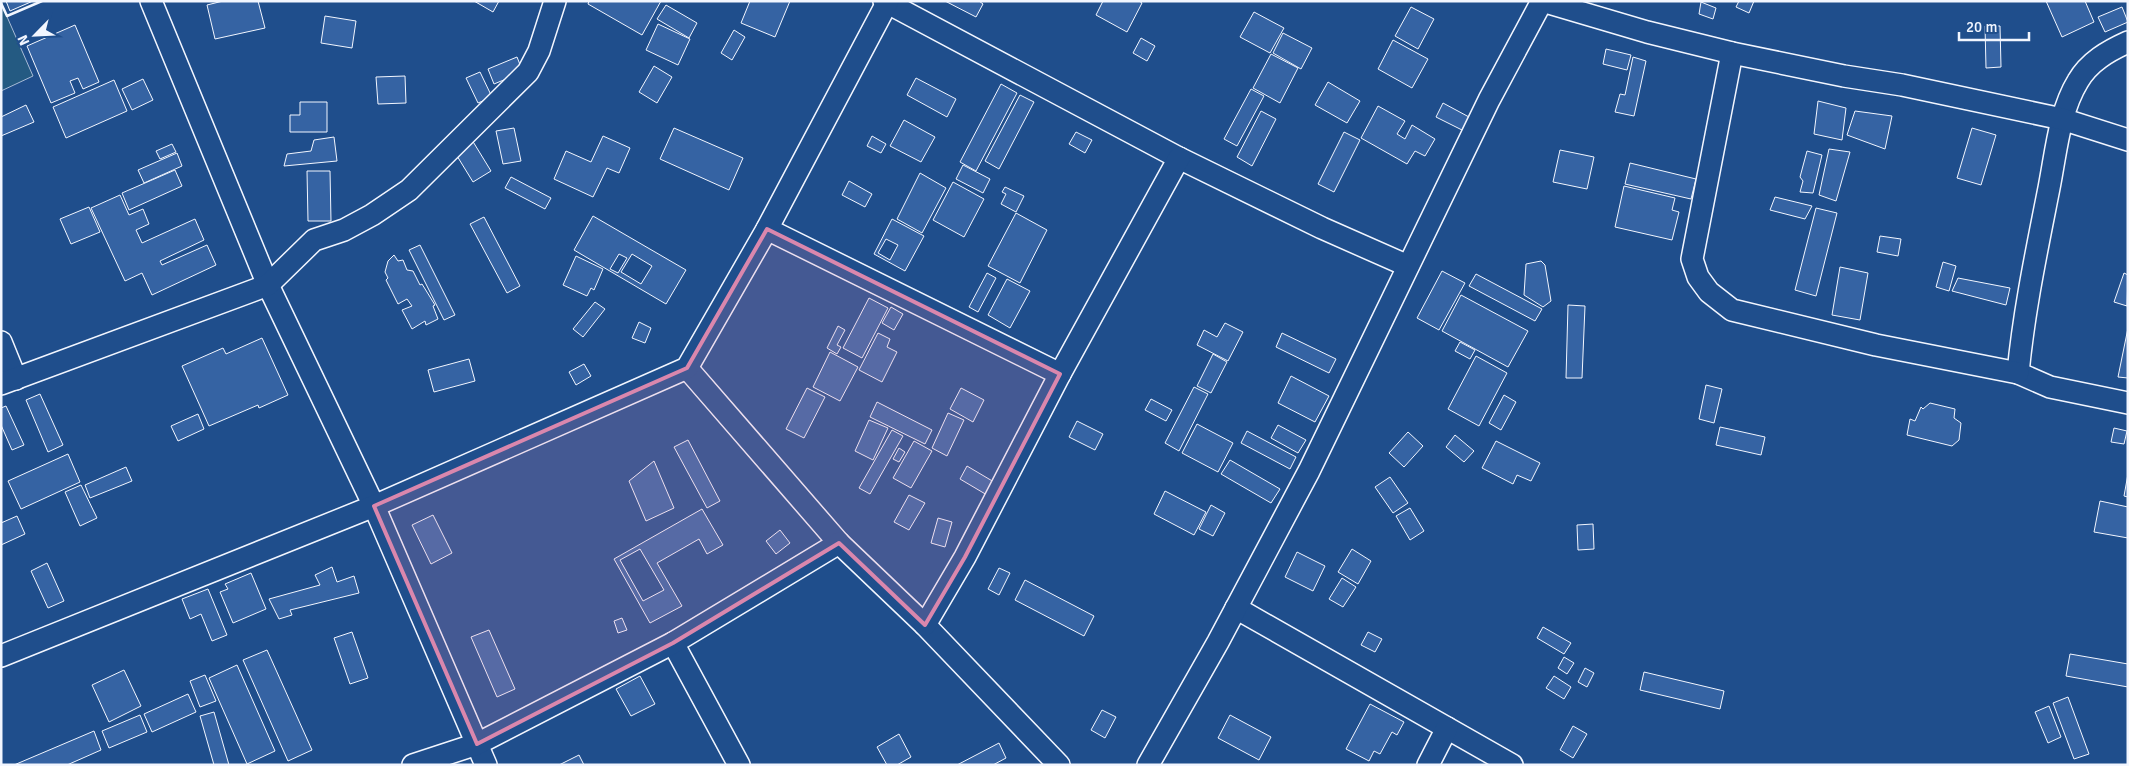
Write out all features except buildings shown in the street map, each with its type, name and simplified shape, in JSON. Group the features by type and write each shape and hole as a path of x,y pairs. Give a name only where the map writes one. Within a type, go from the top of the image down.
{"street":[{"path":"151,1 268,285 374,506 486,765"},
{"path":"1,342 9,382 268,285 314,240 344,230 372,215 409,190 528,72 538,51 555,1"},
{"path":"1148,765 1236,608 1309,471 1489,100 1542,1 1647,32 1732,53 1844,76 1902,85 2062,119 2128,140"},
{"path":"1,656 374,506 687,368 767,229 887,2 1179,158 1322,228 1408,266"},
{"path":"2018,373 2022,324 2062,119 2077,83 2088,66 2111,49 2128,42"},
{"path":"1732,53 1692,259 1698,277 1709,292 1732,310 1876,345 2018,373 2050,387 2128,403"},
{"path":"925,625 965,557 1060,374 1179,158"},
{"path":"767,229 1060,374"},
{"path":"687,368 839,543 925,625 1059,765"},
{"path":"412,765 477,744 673,644 839,543"},
{"path":"1236,608 1512,765"},
{"path":"673,644 739,765"},
{"path":"1428,765 1447,728"}],"highlighted area":[{"path":"767,229 1060,374 965,557 925,625 839,543 673,643 477,744 374,506 687,368"}],"shaded area":[{"path":"1,3 33,76 1,91"}],"wall":[{"path":"1,3 7,16 42,1"}]}
